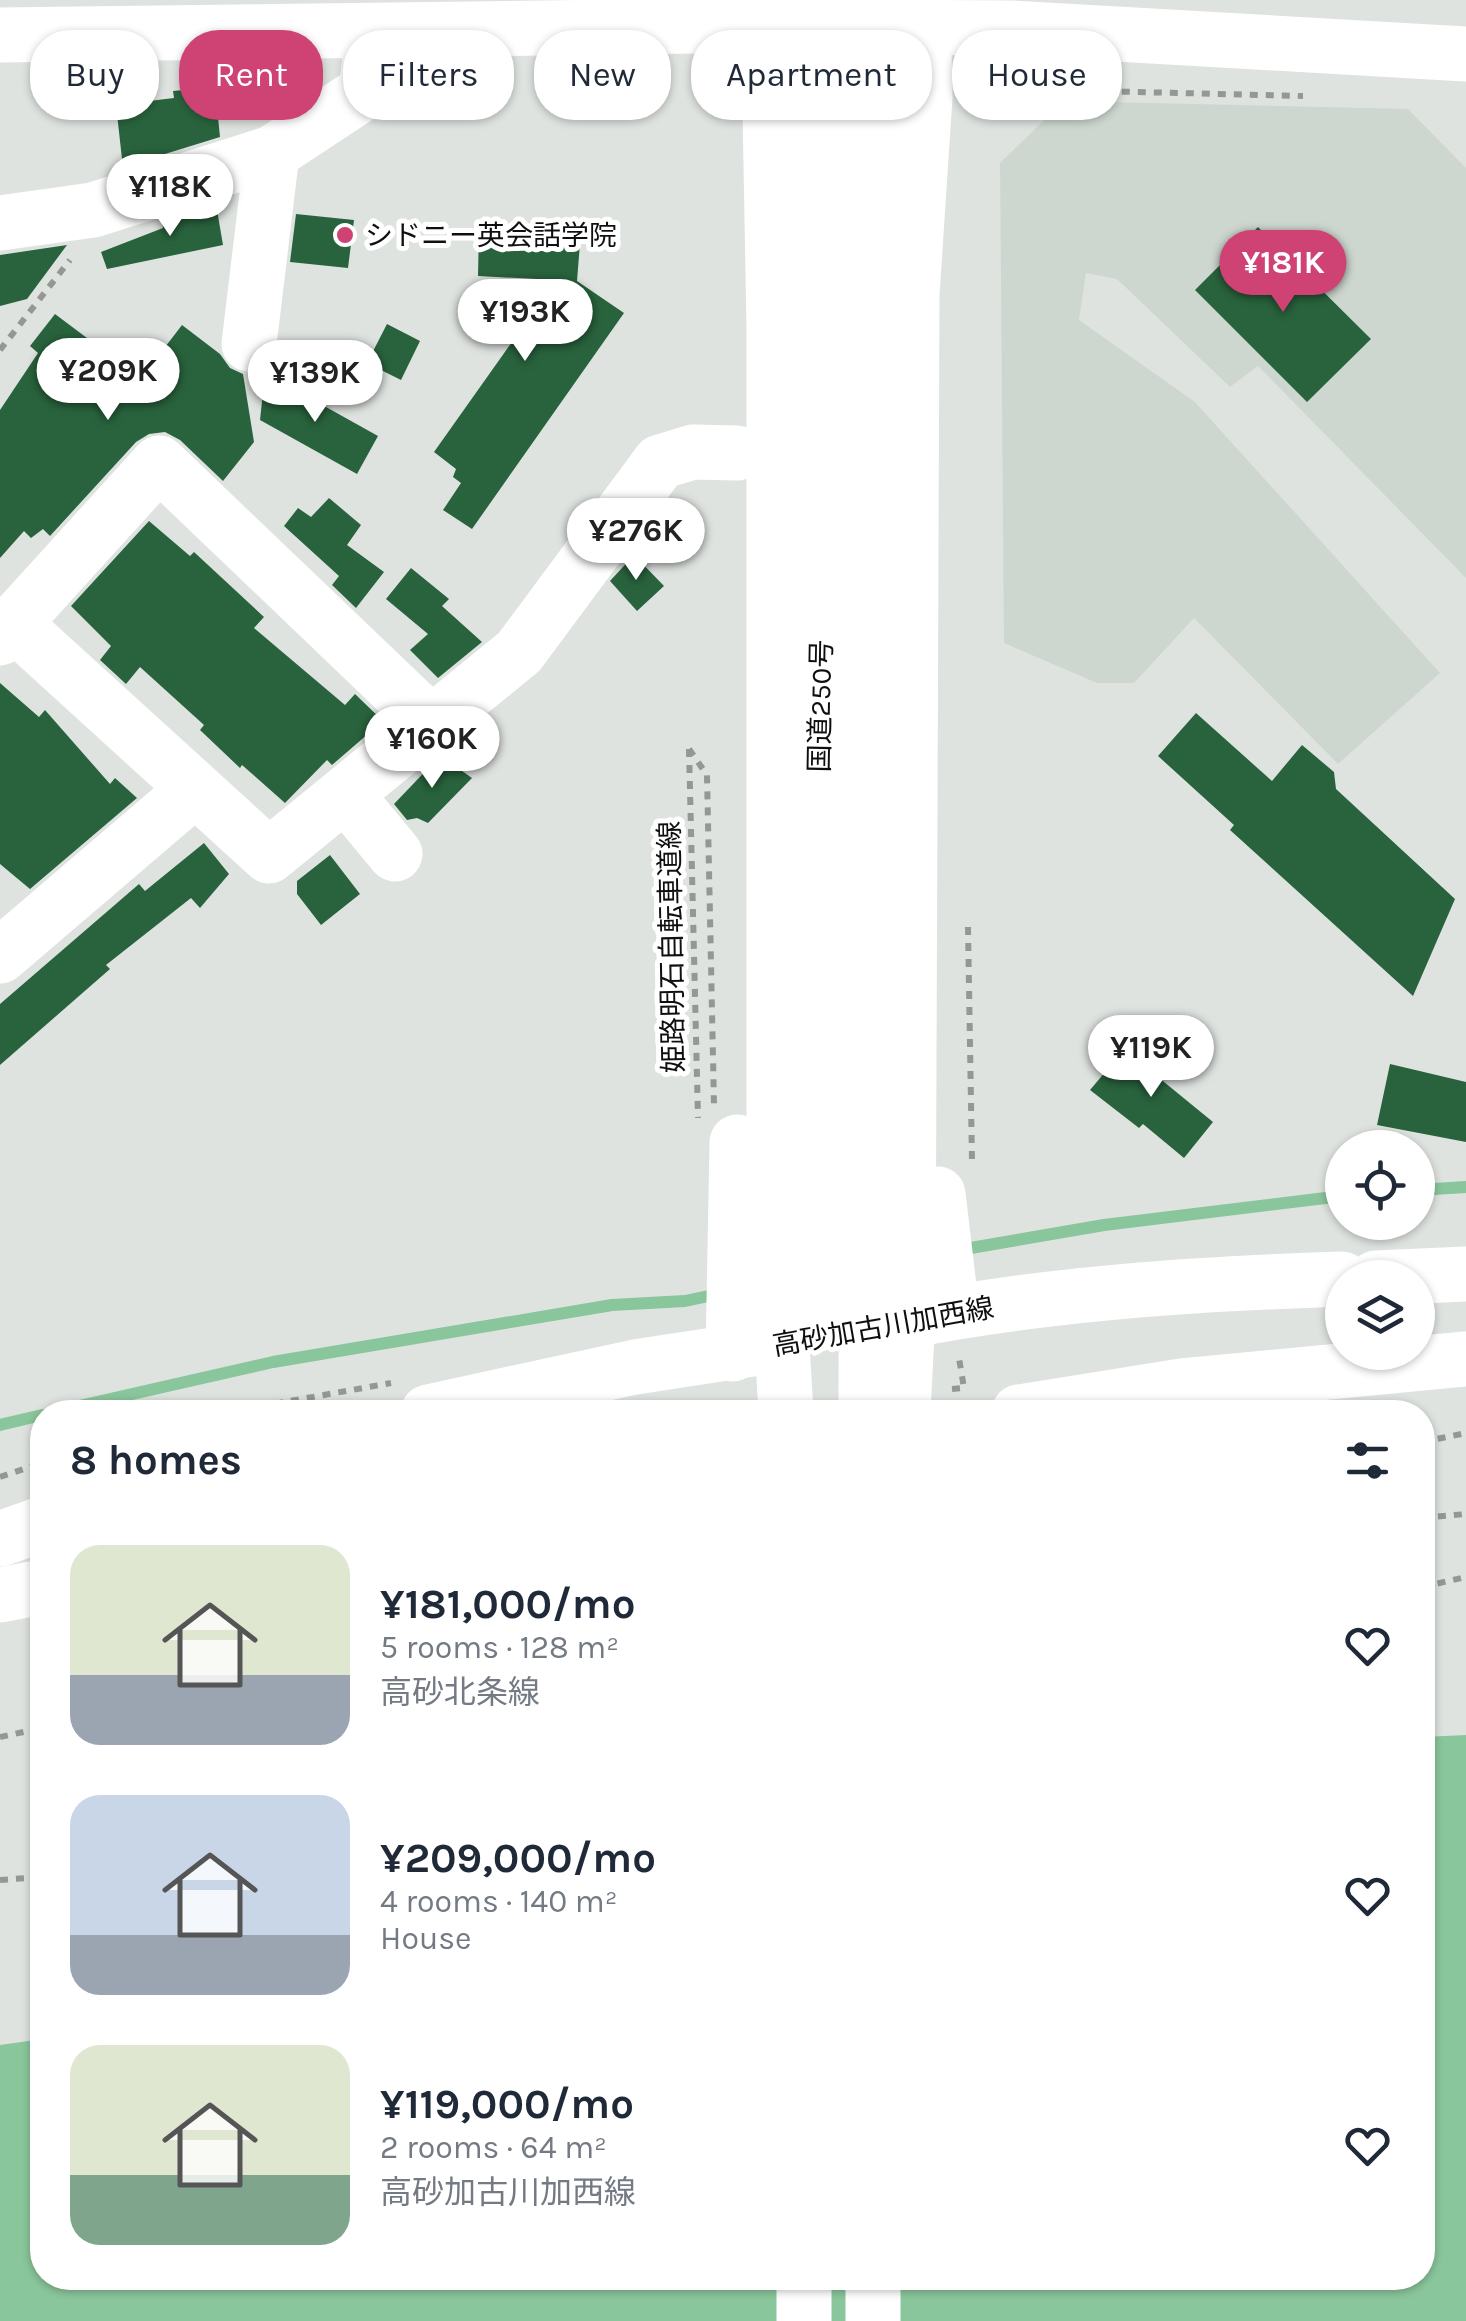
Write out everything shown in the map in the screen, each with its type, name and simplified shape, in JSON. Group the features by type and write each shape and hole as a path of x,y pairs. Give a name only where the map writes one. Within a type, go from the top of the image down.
{"main road":[{"name":"国道250号","path":"814,1400 821,0"},
{"name":"国道250号","path":"866,1400 870,0"},
{"path":"417,30 768,14 925,14 1011,28 1466,54"},
{"path":"0,35 343,32"},
{"path":"0,223 94,210 272,153 343,106"},
{"path":"733,1354 737,453 742,260 766,120"},
{"path":"770,120 774,328 771,738 776,890 774,1208 785,1400"},
{"path":"904,1400 908,1314 912,294 924,120"},
{"path":"930,120 940,180 938,1194 952,1312"},
{"path":"249,344 272,153"},
{"path":"432,724 159,463 7,631 268,856 346,794 432,724 519,652 660,462 694,452 737,453"},
{"path":"8,934 194,790"},
{"path":"346,794 396,854"},
{"path":"1435,1275 1466,1274"},
{"name":"高砂加古川加西線","path":"483,1400 635,1367 733,1354 952,1312 1180,1284 1325,1280"},
{"path":"1095,1400 1182,1386 1466,1359"},
{"path":"0,1538 30,1528"},
{"path":"0,1595 30,1589"},
{"path":"804,2290 804,2321"},
{"path":"873,2290 873,2321"}],"path":[{"path":"1122,92 1309,96"},
{"path":"0,350 87,238 94,210"},
{"name":"姫路明石自転車道線","path":"699,1131 689,749 707,775 712,921"},
{"path":"1435,1439 1466,1432"},
{"path":"0,1477 30,1467"},
{"path":"1435,1517 1466,1514"},
{"path":"1435,1584 1466,1577"},
{"path":"0,1737 30,1731"},
{"path":"0,1880 30,1878"}],"shaded area":[{"path":"1122,102 1408,109 1466,168 1466,578 1258,366 1230,387 1117,279 1086,273 1079,320 1195,402 1440,673 1338,764 1194,618 1134,683 1097,683 1004,643 1000,163 1044,120 1122,120"},
{"path":"1466,1735 1466,2321 0,2321 0,2045 30,2041 30,2290 1435,2290 1435,1736"}],"building":[{"path":"179,90 179,120 218,120 220,137 152,158 122,159 118,120 159,120 159,100 174,98 173,91"},
{"path":"216,204 223,245 107,269 101,252 163,228 162,221"},
{"path":"296,214 354,220 348,268 290,262"},
{"path":"1258,227 1371,339 1307,402 1195,290"},
{"path":"479,228 581,231 577,281 624,313 472,529 443,510 461,483 453,477 456,469 434,452 556,280 478,276"},
{"path":"67,245 27,299 0,306 0,255"},
{"path":"55,314 91,341 83,350 129,394 182,325 220,354 230,368 243,374 254,442 223,481 180,440 165,432 149,434 136,442 50,536 43,529 31,538 24,531 0,558 0,410 38,353 30,346"},
{"path":"387,324 420,341 401,380 367,363"},
{"path":"265,373 378,436 357,474 260,420"},
{"path":"329,498 361,525 347,545 384,572 356,608 332,585 339,576 284,526 298,508 311,517"},
{"path":"149,521 190,556 194,552 264,617 254,628 345,705 355,694 383,721 332,765 327,760 285,803 242,765 240,768 200,730 204,725 140,667 126,684 100,660 111,646 71,606"},
{"path":"634,555 664,586 637,611 610,581"},
{"path":"411,568 449,599 442,606 482,642 438,678 410,650 428,634 386,599"},
{"path":"0,683 39,717 45,710 110,784 115,778 137,798 30,889 0,864"},
{"path":"1196,713 1272,781 1302,745 1334,772 1336,789 1455,899 1413,996 1230,830 1234,825 1158,756"},
{"path":"437,759 445,759 472,778 428,823 417,818 407,820 394,804"},
{"path":"204,843 229,874 200,908 191,898 106,965 110,969 0,1065 0,1004 139,884 145,891"},
{"path":"330,855 360,894 321,925 297,894 297,881"},
{"path":"1133,1039 1161,1063 1153,1073 1213,1122 1184,1158 1143,1124 1139,1128 1090,1090"},
{"path":"1390,1064 1466,1082 1466,1142 1435,1136 1435,1130 1377,1125"}],"waterway":[{"path":"1435,1189 1466,1187"},
{"path":"959,1250 1104,1225 1325,1198"},
{"path":"106,1400 273,1362 612,1305 685,1301 723,1293"},
{"path":"0,1425 30,1418"}],"place":[{"name":"シドニー英会話学院","path":"345,235"}]}
